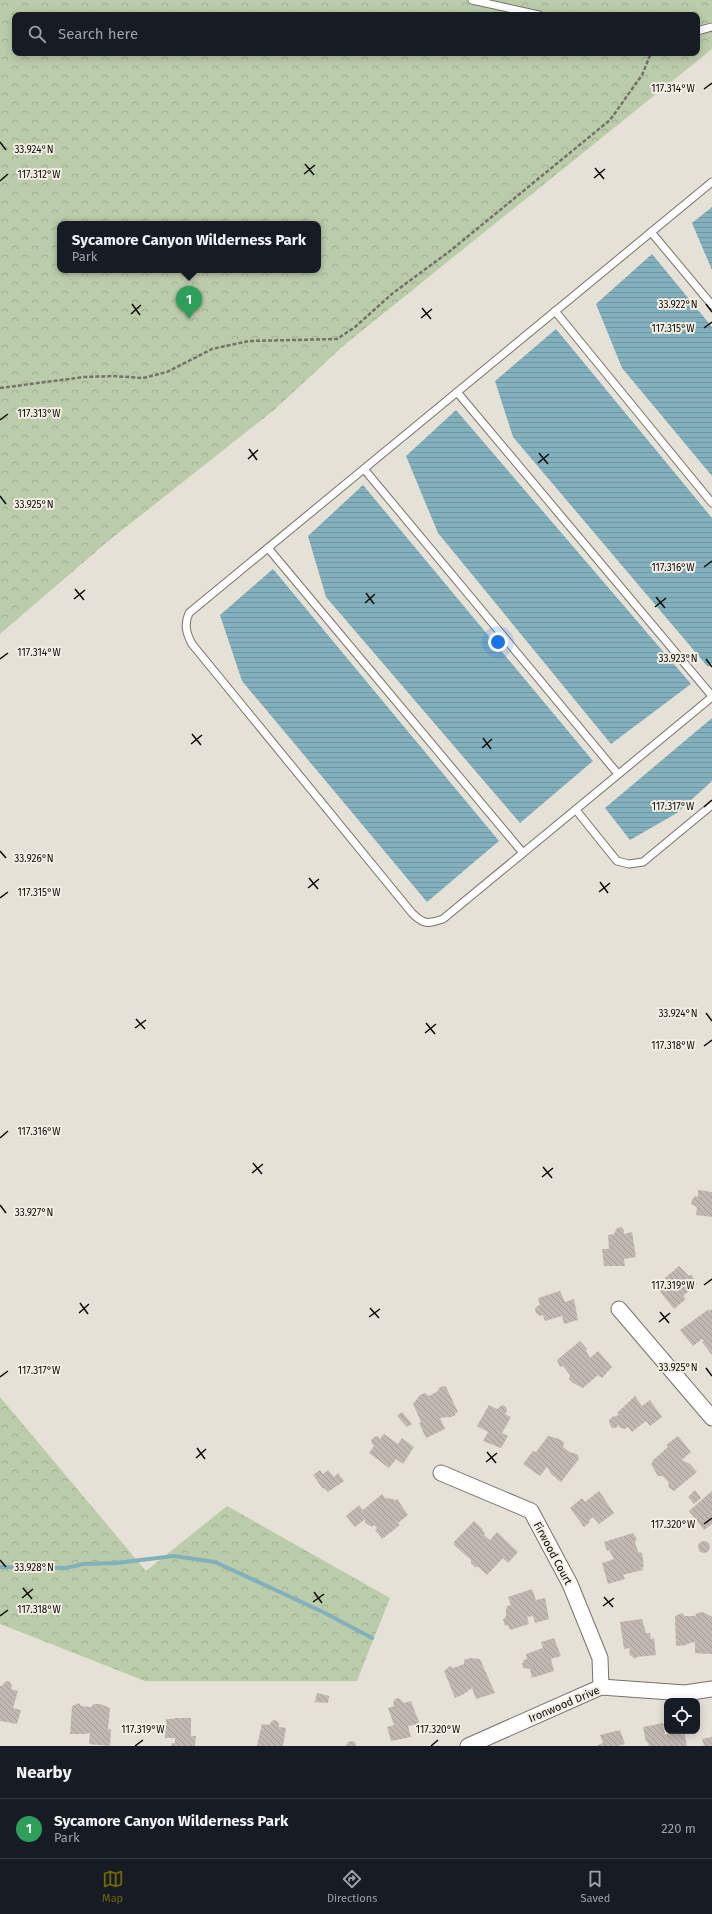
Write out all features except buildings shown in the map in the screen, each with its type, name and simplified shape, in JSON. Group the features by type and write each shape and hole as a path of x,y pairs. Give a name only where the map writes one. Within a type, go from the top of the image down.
{"street":[{"path":"619,1309 712,1418"},
{"name":"Firwood Court","path":"441,1473 531,1511 570,1584 600,1658 600,1687"},
{"name":"Ironwood Drive","path":"468,1746 600,1687 686,1693 712,1689"}],"lane":[{"path":"472,0 526,12"},
{"path":"700,30 712,27"},
{"path":"457,392 712,697 443,920 425,923 412,914 192,644 187,636 186,624 189,613 555,311 712,182"},
{"path":"651,232 712,305"},
{"path":"555,311 712,503"},
{"path":"364,469 618,774"},
{"path":"268,548 523,853"},
{"path":"576,810 617,860 629,864 643,862 712,805"}],"path":[{"path":"0,388 84,377 112,376 142,378 167,372 212,349 250,341 337,340 355,327 394,293 450,251 610,120 642,75 650,56"}],"green space":[{"path":"0,0 712,0 712,49 343,346 274,410 107,542 0,634"},
{"path":"0,1397 146,1571 227,1506 390,1598 357,1681 145,1681 0,1624"}],"water":[{"path":"712,207 712,270 692,223"},
{"path":"652,254 712,327 712,476 622,368 596,304"},
{"path":"556,329 712,518 712,663 708,667 513,437 495,381"},
{"path":"456,410 691,684 611,744 438,533 406,456"},
{"path":"363,485 593,761 520,823 326,597 308,536"},
{"path":"273,569 499,841 427,902 242,681 220,615"},
{"path":"712,718 712,781 677,813 630,840 605,808"}],"waterway":[{"path":"0,1567 66,1568 83,1564 116,1563 174,1556 215,1562 323,1612 372,1638"}],"place":[{"name":"Sycamore Canyon Wilderness Park","path":"189,319"}]}
